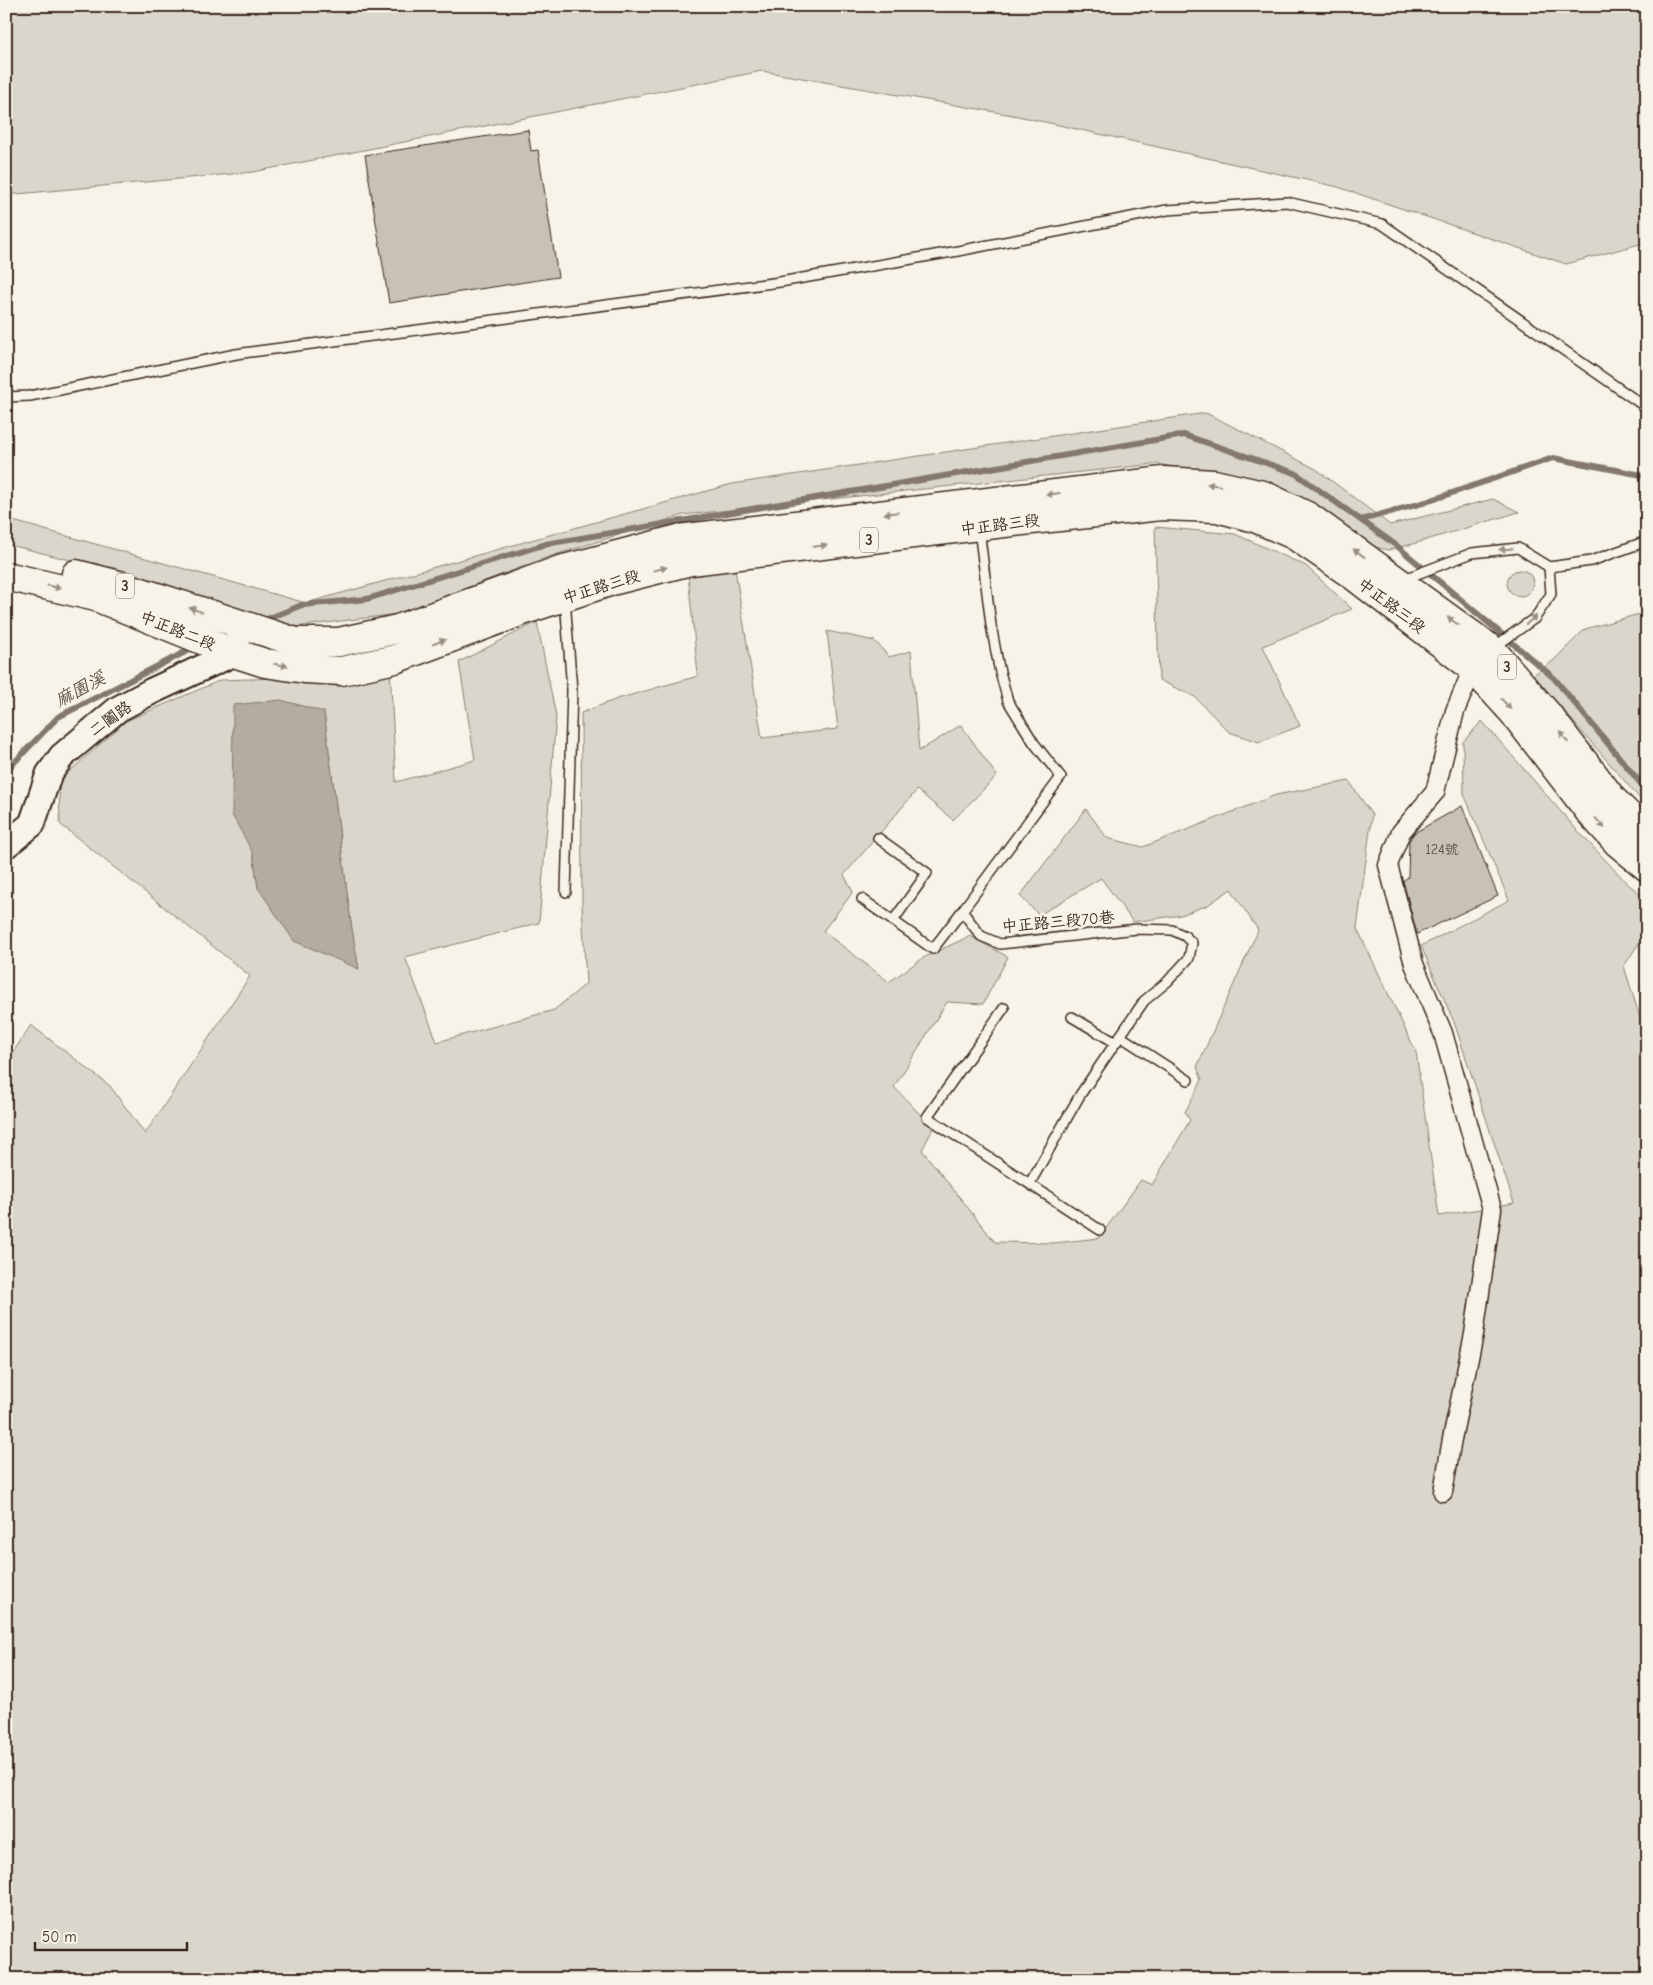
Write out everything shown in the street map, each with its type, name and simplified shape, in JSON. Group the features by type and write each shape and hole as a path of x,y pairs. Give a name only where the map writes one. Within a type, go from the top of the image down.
{"main road":[{"name":"中正路三段","path":"242,625 296,642 339,642 398,629 560,570 678,539 1163,481 1214,484 1263,495 1309,517 1390,588 1482,658 1548,715 1613,800 1647,834"},
{"name":"中正路三段","path":"234,653 265,663 305,669 342,671 395,659 565,596 612,581 691,561 1161,506 1217,508 1255,518 1294,535 1390,588"},
{"name":"中正路二段","path":"6,556 123,586 242,625"},
{"name":"中正路二段","path":"6,576 96,597 234,653"},
{"name":"中正路三段","path":"1482,658 1513,712 1589,811 1618,843 1647,867"}],"street":[{"path":"234,653 242,625"},
{"name":"二鬮路","path":"6,845 32,824 49,774 62,756 118,709 152,690 234,653"},
{"path":"1443,1492 1452,1438 1474,1334 1492,1209 1442,1033 1414,964 1388,865 1401,832 1435,792 1455,711 1482,658"}],"lane":[{"path":"6,397 30,396 236,354 780,282 958,251 1167,210 1287,202 1382,224 1647,408"},
{"path":"862,899 933,949 1061,777 1034,743 1008,701 999,668 991,624 979,527"},
{"path":"1390,588 1472,553 1518,548 1549,567 1591,561 1647,541"},
{"path":"1482,658 1535,618 1551,594 1549,567"},
{"path":"565,596 572,690 566,892"},
{"path":"878,838 928,873 892,921"},
{"name":"中正路三段70巷","path":"962,911 981,936 1000,944 1137,929 1172,930 1185,936 1192,943 1189,958 1168,981 1144,1001 1080,1095 1030,1183"},
{"path":"1004,1008 927,1118 1100,1230"},
{"path":"1072,1017 1118,1040 1188,1080"}],"shaded area":[{"path":"6,6 1647,6 1647,242 1566,264 1338,187 1018,116 762,71 253,172 6,195"},
{"path":"1206,413 1316,469 1390,525 1493,499 1519,512 1388,550 1366,545 1246,478 1156,464 683,515 548,557 397,614 294,627 122,573 6,544 6,519 306,603 732,484"},
{"path":"1155,527 1235,534 1306,566 1352,609 1263,646 1300,726 1259,742 1229,732 1195,697 1159,680"},
{"path":"735,569 762,738 838,729 827,631 875,641 889,657 911,651 919,751 961,725 997,776 953,820 917,790 844,875 853,892 823,931 889,982 923,958 970,936 1008,957 983,1004 947,1002 894,1087 933,1128 922,1150 995,1242 1054,1243 1099,1238 1141,1180 1152,1185 1190,1120 1185,1112 1202,1080 1197,1067 1258,930 1231,889 1208,905 1181,915 1133,922 1101,878 1039,915 1020,896 1086,809 1107,838 1143,847 1276,795 1349,781 1372,815 1357,928 1416,1052 1439,1216 1514,1203 1454,1022 1421,946 1509,900 1464,794 1463,742 1482,721 1576,829 1629,885 1647,899 1647,931 1624,966 1645,1034 1647,1034 1647,1979 6,1979 6,1063 31,1025 110,1086 145,1134 250,976 60,824 59,781 126,721 221,680 279,678 390,668 396,782 475,760 459,662 537,622 556,716 539,923 405,957 437,1042 554,1010 586,984 582,904 581,713 617,699 698,676 688,575","holes":["324,712 358,969 258,888 253,853"]},
{"path":"1520,570 1529,574 1533,583 1529,592 1520,596 1511,592 1507,583 1511,574"},
{"path":"1643,613 1647,621 1647,807 1533,675 1553,661 1585,629"},
{"path":"281,700 324,712 351,923 359,969 294,941 258,888 253,853 232,815 233,705"}],"building":[{"path":"528,130 531,151 538,150 558,277 389,303 365,155"},
{"path":"1462,806 1498,896 1417,934 1403,881 1408,877 1409,841 1414,833"}],"waterway":[{"path":"262,621 302,605 367,599 546,544 1184,435 1295,473 1397,546 1554,678 1647,791"},
{"path":"1361,520 1426,502 1553,458 1647,476"},
{"name":"麻園溪","path":"6,771 58,717 195,647"}]}
